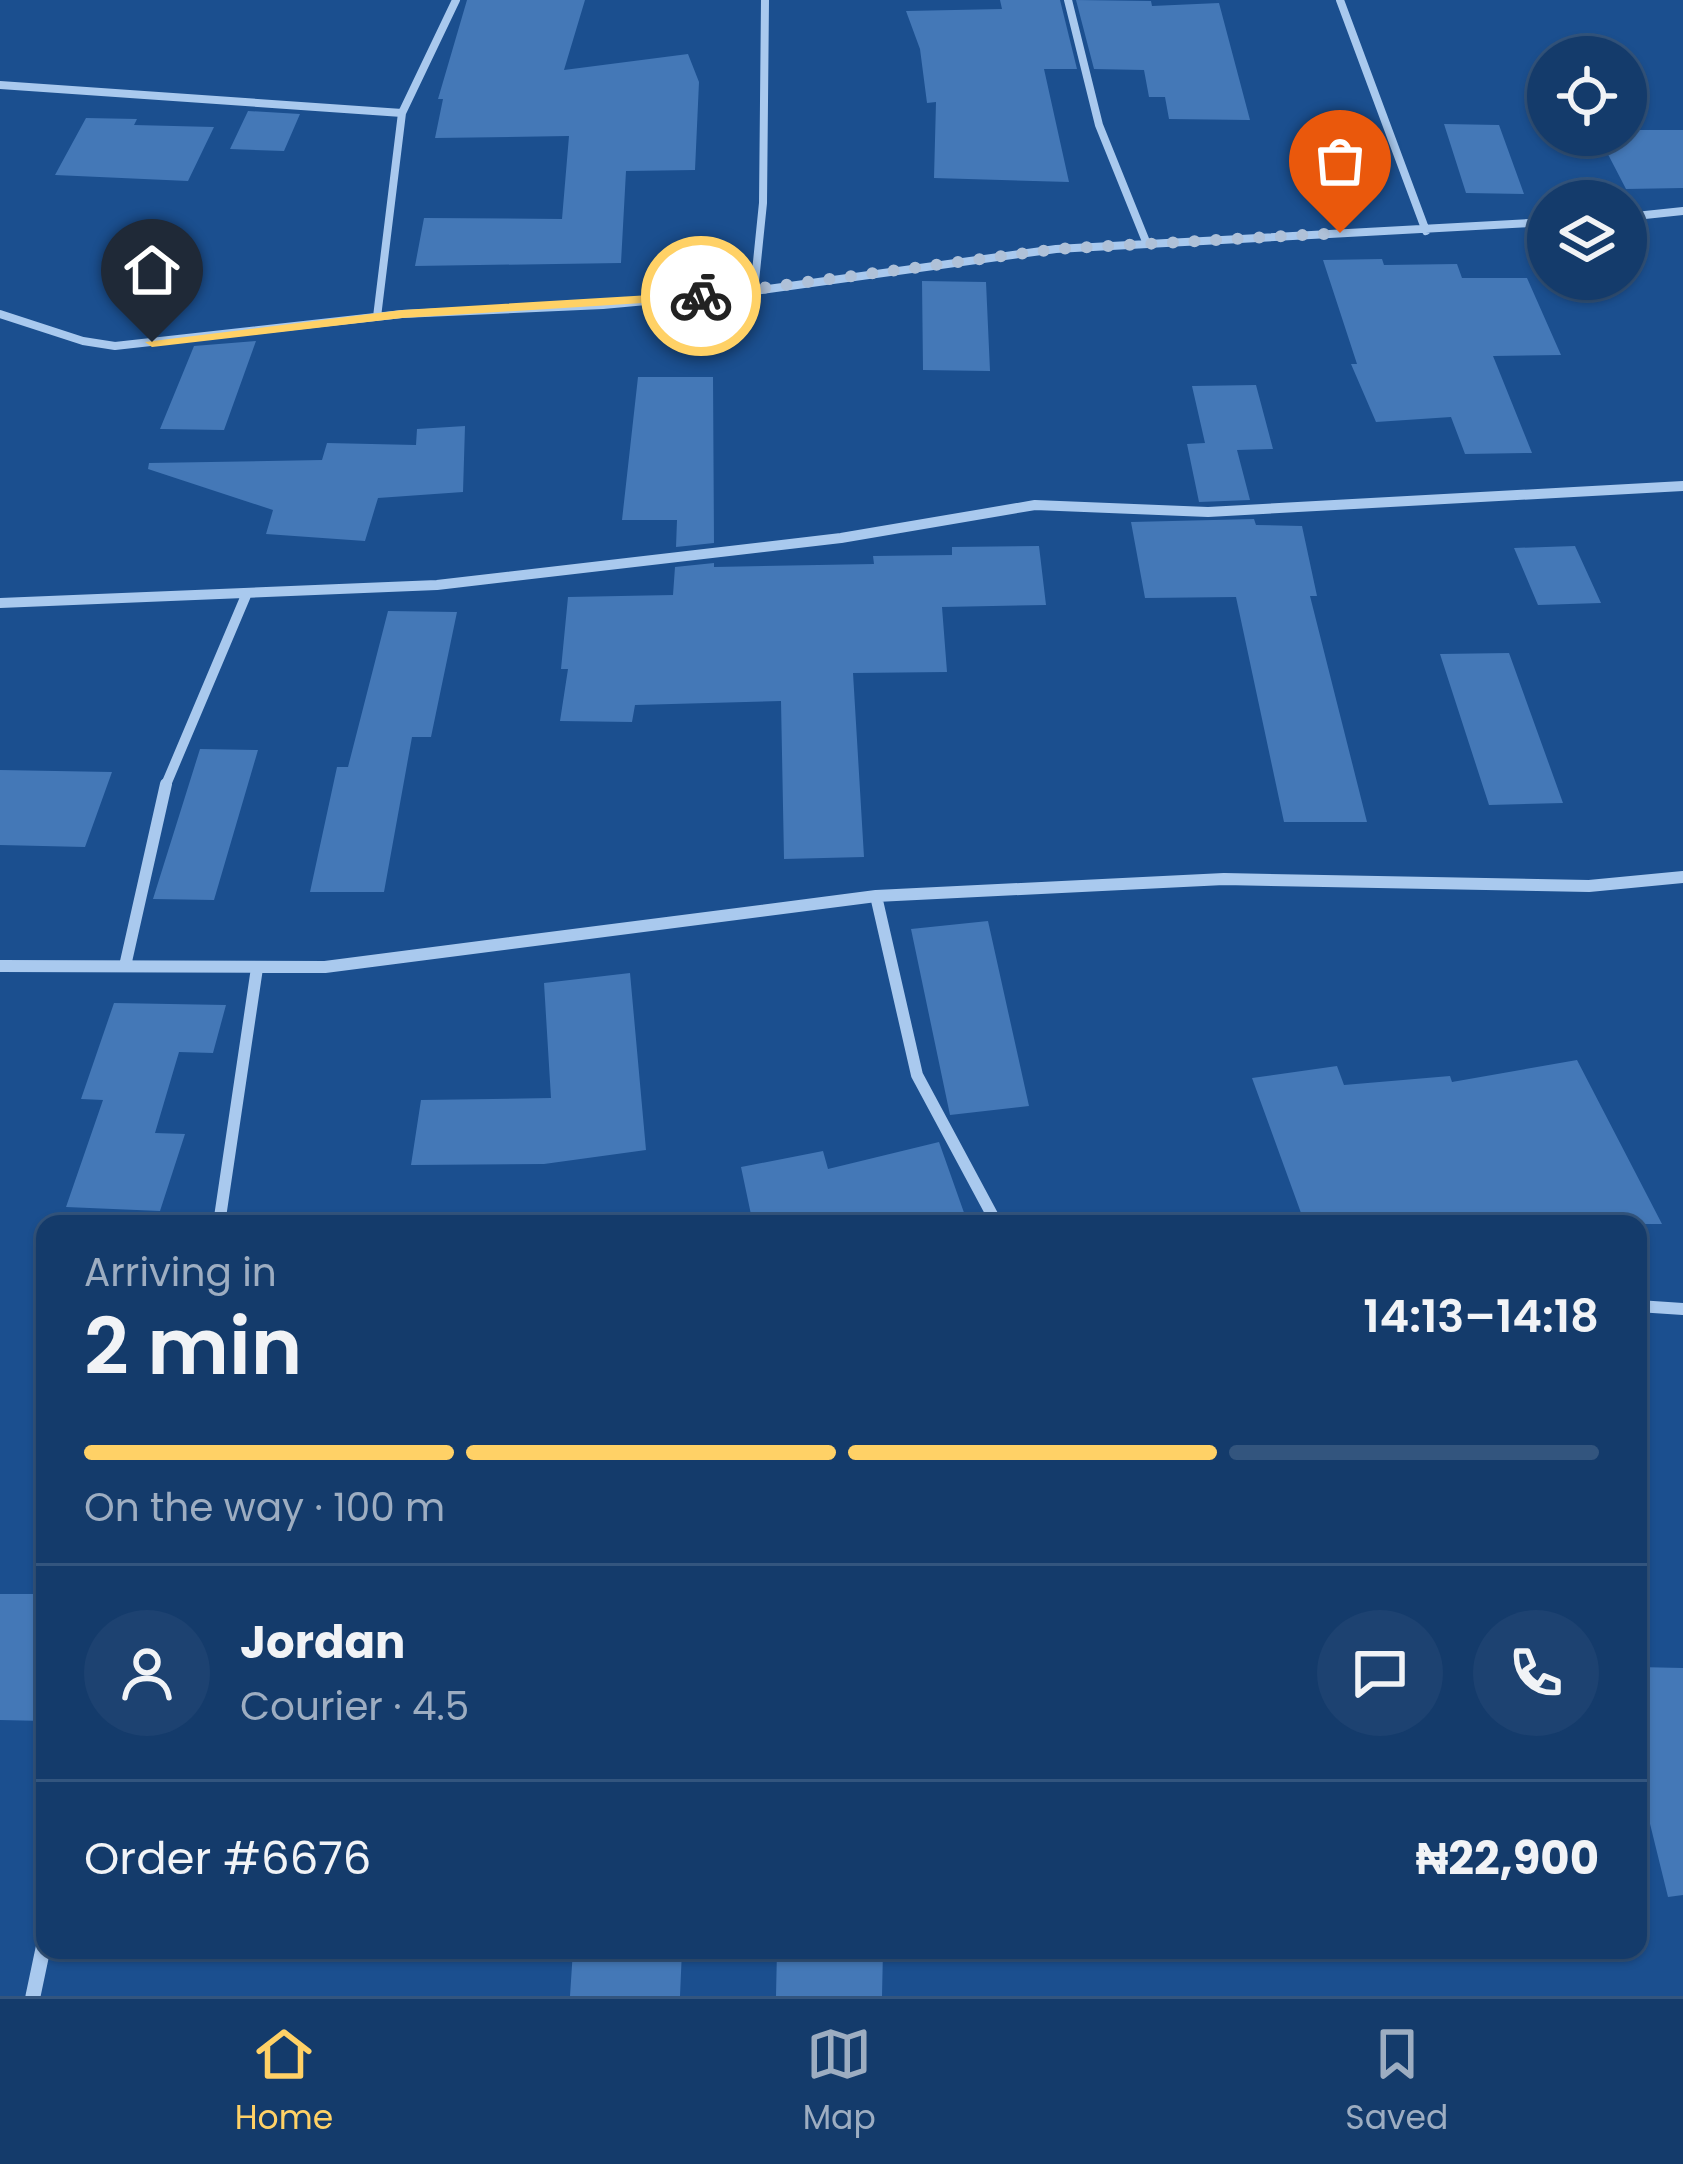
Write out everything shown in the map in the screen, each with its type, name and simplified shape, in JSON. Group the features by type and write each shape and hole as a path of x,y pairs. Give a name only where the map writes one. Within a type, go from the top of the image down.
{"street":[{"path":"377,317 402,113 456,0"},
{"path":"754,291 763,202 764,0"},
{"path":"1068,0 1073,33 1125,199 1147,244"},
{"path":"1340,0 1426,231"},
{"path":"0,85 402,113"},
{"path":"1647,215 1683,211"},
{"path":"0,314 83,341 116,346 377,317 754,291 1056,249 1527,224"},
{"path":"0,602 437,585 841,538 1035,506 1208,512 1683,486"},
{"path":"125,966 159,801 247,593"},
{"path":"0,966 325,967 876,896 1224,879 1589,886 1683,877"},
{"path":"876,896 916,1076 992,1215"},
{"path":"219,1215 257,968"},
{"path":"1647,1307 1683,1309"},
{"path":"33,1996 41,1959"}],"building":[{"path":"467,0 585,0 564,70 688,54 699,82 695,170 626,171 621,263 415,266 424,218 562,219 569,136 435,138 443,99 438,99"},
{"path":"1000,0 1060,0 1077,69 1044,69 1069,182 934,178 936,102 927,103 920,49 906,11 1002,9"},
{"path":"1076,0 1151,1 1152,6 1219,3 1250,120 1169,119 1165,97 1149,97 1144,70 1094,69"},
{"path":"248,111 300,114 284,151 230,149"},
{"path":"86,118 137,119 134,125 214,127 188,181 55,175"},
{"path":"1444,124 1499,125 1524,194 1466,193"},
{"path":"1647,130 1683,130 1683,188 1647,189 1647,180 1621,180 1609,156 1647,156"},
{"path":"1323,260 1457,264 1462,278 1527,278 1527,300 1537,300 1561,355 1493,356 1532,453 1465,454 1451,417 1376,422 1351,364 1357,364"},
{"path":"922,281 986,282 990,371 923,370"},
{"path":"256,341 224,430 160,429 194,346"},
{"path":"638,377 713,377 714,543 676,547 677,520 622,520"},
{"path":"1256,385 1273,449 1237,450 1250,500 1199,502 1187,444 1205,443 1192,386"},
{"path":"465,426 463,492 378,498 365,541 266,534 273,510 148,469 149,463 322,460 327,443 416,445 417,429"},
{"path":"1254,519 1256,525 1302,526 1317,596 1310,596 1367,822 1284,822 1236,597 1145,598 1131,522"},
{"path":"1039,546 1046,605 942,607 947,672 853,673 864,857 784,859 781,701 635,705 632,722 560,721 568,669 561,669 568,597 673,595 675,567 874,564 873,556 952,555 952,547"},
{"path":"1575,546 1601,603 1538,605 1514,548"},
{"path":"388,611 457,612 431,737 412,737 384,892 310,892 337,767 348,767"},
{"path":"1509,653 1563,803 1489,805 1440,654"},
{"path":"200,749 258,750 214,900 153,899"},
{"path":"0,770 112,772 85,847 0,845"},
{"path":"988,921 1029,1106 950,1115 911,929"},
{"path":"630,973 646,1150 544,1164 411,1165 421,1100 551,1098 544,983"},
{"path":"114,1003 226,1005 213,1053 179,1052 155,1133 185,1134 160,1211 66,1207 103,1100 81,1099"},
{"path":"1577,1060 1662,1224 1647,1224 1647,1215 1302,1215 1252,1078 1337,1066 1344,1085 1450,1076 1452,1082"},
{"path":"939,1142 965,1215 751,1215 741,1167 823,1151 828,1169"},
{"path":"0,1594 36,1594 36,1721 0,1720"},
{"path":"1647,1667 1683,1668 1683,1895 1668,1897 1647,1812"},
{"path":"572,1959 682,1959 680,1996 570,1996"},
{"path":"777,1959 883,1959 882,1996 776,1996"}],"way so far":[{"path":"701,296 1056,249 1340,233"}],"route":[{"path":"152,342 402,314 701,296"}]}
